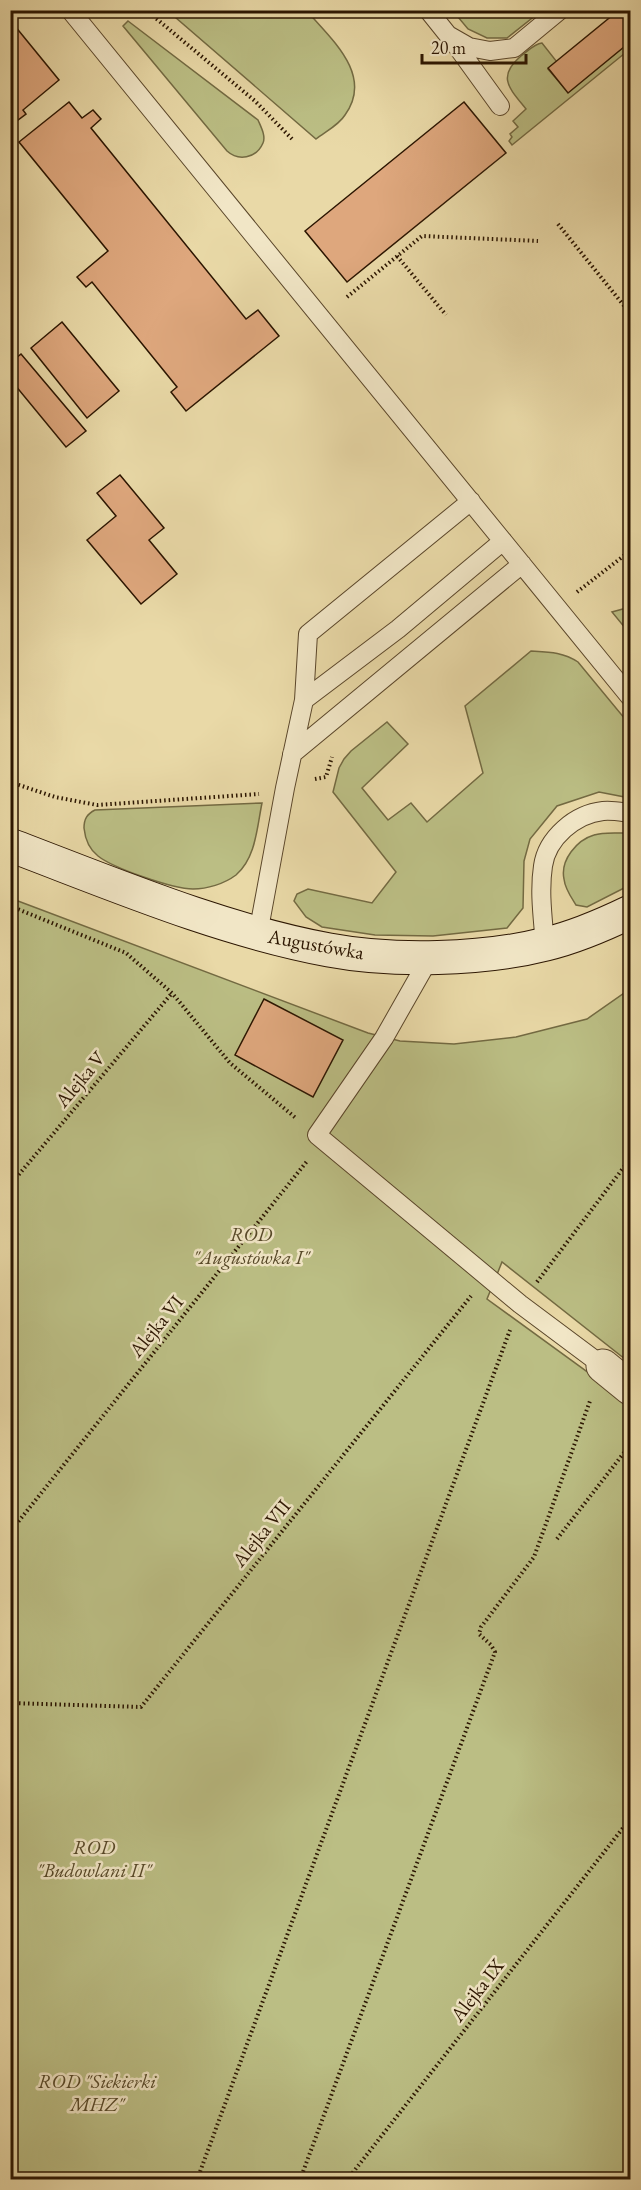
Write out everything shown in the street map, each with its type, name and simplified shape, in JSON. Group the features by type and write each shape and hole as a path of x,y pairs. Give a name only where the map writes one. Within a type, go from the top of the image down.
{"street":[{"name":"Augustówka","path":"10,845 173,906 258,934 330,951 430,957 489,954 545,945 587,932 630,912"},
{"path":"603,1366 630,1388"}],"lane":[{"path":"70,10 630,697"},
{"path":"428,10 500,105"},
{"path":"448,35 469,47 490,51 514,48 560,10"},
{"path":"258,934 304,700 309,634 471,501"},
{"path":"304,700 398,629 503,541"},
{"path":"292,754 522,564"},
{"path":"545,945 541,887 543,864 552,843 567,826 586,814 605,810 630,813"},
{"path":"430,957 384,1038 317,1135 486,1277 603,1366"}],"path":[{"path":"146,10 255,101 293,140"},
{"path":"558,224 630,313"},
{"path":"347,297 422,236 538,241"},
{"path":"398,255 446,315"},
{"path":"557,608 630,551"},
{"path":"10,782 55,797 97,805 262,794"},
{"path":"10,906 126,952 172,993 230,1063 317,1135"},
{"name":"Alejka V","path":"10,1185 172,993"},
{"name":"Alejka VI","path":"10,1532 287,1188 312,1154 317,1135"},
{"path":"197,2180 520,1304 630,1159"},
{"name":"Alejka VII","path":"10,1703 141,1707 486,1277"},
{"path":"300,2180 495,1652 479,1634 481,1627 534,1557 603,1366"},
{"path":"557,1539 630,1445"},
{"name":"Alejka IX","path":"347,2180 630,1819"}],"green space":[{"path":"168,11 307,11 346,58 355,86 353,100 342,119 316,139"},
{"path":"453,11 541,11 507,38 487,38 468,29"},
{"path":"128,21 258,120 264,137 260,148 246,157 236,156 227,151 123,26"},
{"path":"630,42 630,49 512,145 509,141 512,137 510,134 518,127 513,121 526,109 511,89 507,77 513,63 521,56 542,43 557,62 548,69 568,92"},
{"path":"630,607 630,634 612,612"},
{"path":"531,651 561,654 578,662 630,725 630,798 599,792 557,806 530,839 524,861 523,908 507,928 433,936 375,935 322,927 306,917 294,901 297,894 308,889 372,903 396,872 333,792 339,768 344,759 387,722 408,744 362,788 388,820 411,803 427,822 483,773 465,706"},
{"path":"262,803 255,842 243,868 226,881 204,888 172,886 116,866 92,850 85,832 85,819 95,810"},
{"path":"630,834 630,885 587,907 576,905 567,890 563,872 571,852 582,841 594,835"},
{"path":"10,898 368,1033 400,1041 454,1044 516,1037 587,1019 630,989 630,1363 502,1262 487,1299 630,1403 630,2179 11,2179"}],"building":[{"path":"619,10 630,10 630,42 568,93 548,68"},
{"path":"10,20 59,80 23,110 26,114 10,126"},
{"path":"69,102 82,118 93,110 101,119 91,128 246,319 258,310 279,336 186,411 171,392 177,387 92,282 86,287 77,277 108,251 19,142"},
{"path":"464,102 506,153 347,282 305,231"},
{"path":"62,322 119,391 87,418 31,348"},
{"path":"21,354 86,431 66,447 10,379 10,363"},
{"path":"120,475 164,528 149,540 177,574 141,604 87,540 116,516 97,493"},
{"path":"264,999 343,1040 313,1097 235,1055"}],"park label":[{"name":"ROD \"Augustówka I\"","path":"251,1246"},
{"name":"ROD \"Budowlani II\"","path":"94,1858"},
{"name":"ROD \"Siekierki MHZ\"","path":"97,2092"}]}
